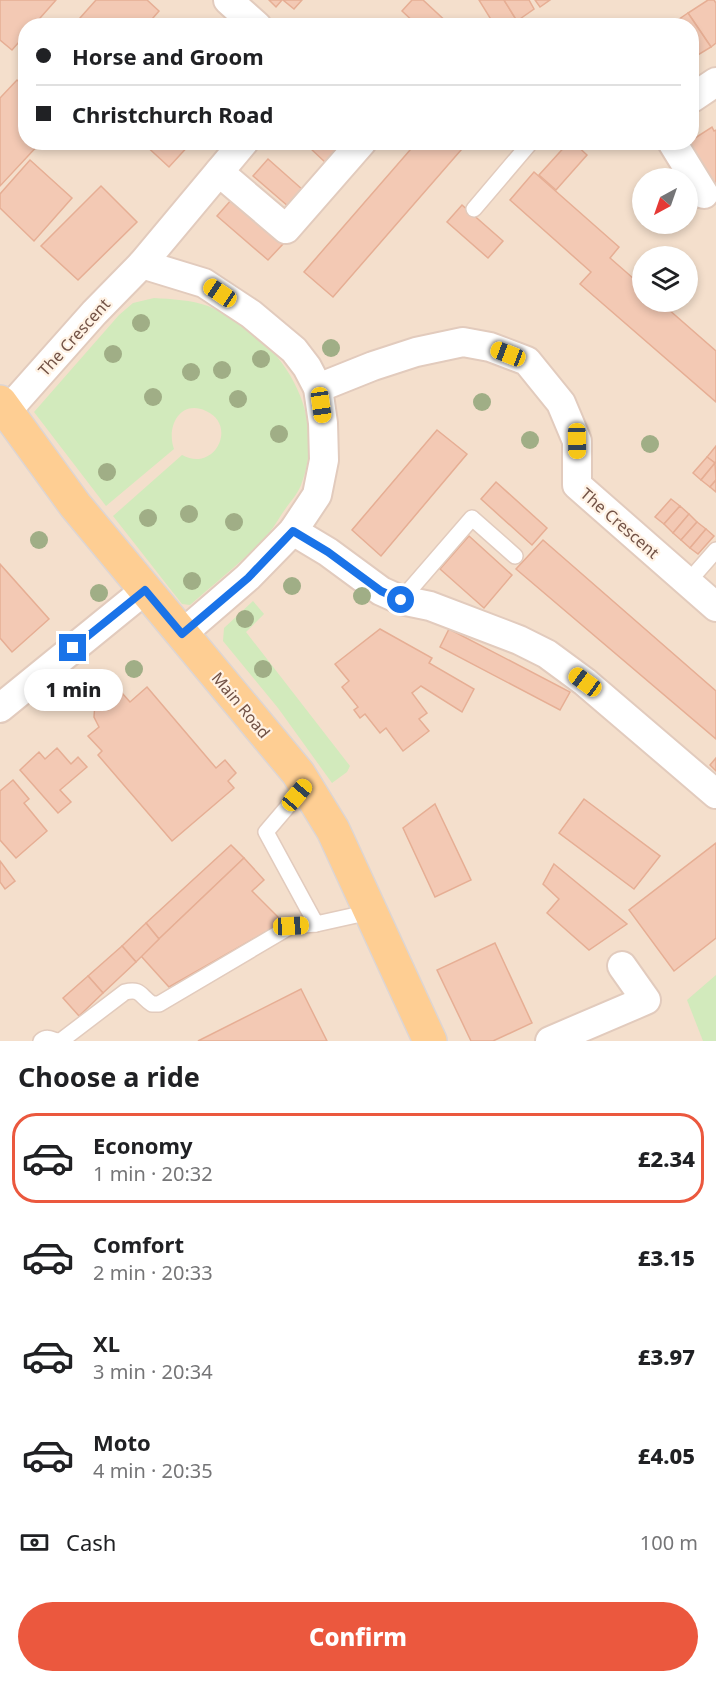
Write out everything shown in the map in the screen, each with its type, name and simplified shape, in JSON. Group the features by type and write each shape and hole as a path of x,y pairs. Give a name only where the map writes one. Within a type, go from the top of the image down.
{"main road":[{"name":"Main Road","path":"4,407 75,505 298,773 333,830 430,1041"}],"street":[{"path":"228,0 248,18"},
{"path":"699,93 716,81"},
{"name":"The Crescent","path":"4,407 142,264 237,150"},
{"path":"219,172 286,229 355,150"},
{"path":"677,150 704,194"},
{"path":"142,264 204,283 251,314 294,350 307,367 318,388 323,423 324,459 316,495 293,531 248,578 182,634"},
{"name":"The Crescent","path":"318,388 416,352 463,342 490,347 527,361 561,403 577,441 577,485 716,607"},
{"path":"293,531 328,552 381,591 401,600 430,606 519,640 547,654 585,682 716,794"},
{"path":"0,708 145,590"},
{"path":"550,1041 646,1000 622,966"}],"lane":[{"path":"474,210 524,150"},
{"path":"401,600 471,518 515,556"},
{"path":"688,582 716,550"},
{"path":"306,785 266,832 316,924"},
{"path":"41,1041 45,1038 62,1040 125,992 134,990 140,992 152,1004 159,1004 291,926 316,924 370,912"}],"shaded area":[{"path":"0,0 716,0 716,1041 0,1041"}],"green space":[{"path":"154,298 175,299 208,306 233,319 256,335 276,355 292,378 303,403 309,429 308,457 301,485 271,531 241,561 190,605 182,604 113,516 182,455 194,459 204,458 213,453 221,436 216,418 197,408 182,412 177,417 172,432 174,449 106,506 34,412 119,315 133,303"},
{"path":"253,601 264,614 246,632 350,766 347,772 332,783 278,708 223,641 224,628"},
{"path":"716,975 716,1041 703,1041 687,1000"}],"building":[{"path":"0,0 56,0 40,18 18,18 18,43 12,50 0,40"},
{"path":"96,0 147,0 159,11 153,18 80,18"},
{"path":"269,0 282,0 276,7"},
{"path":"283,0 302,0 294,9"},
{"path":"412,0 423,0 442,18 409,18 402,11"},
{"path":"479,0 504,0 515,18 490,18"},
{"path":"504,0 529,0 534,9 521,18 515,18"},
{"path":"535,0 550,0 540,7"},
{"path":"708,0 714,0 716,3 716,43 711,47 699,29 699,18 691,18 688,13"},
{"path":"688,13 691,18 681,18"},
{"path":"699,29 711,47 699,54"},
{"path":"18,81 18,150 34,150 0,186 0,98"},
{"path":"712,127 714,131 716,130 716,188 693,150 699,150 699,135"},
{"path":"151,150 185,150 169,167"},
{"path":"312,150 339,150 327,164"},
{"path":"410,150 461,150 333,297 304,272"},
{"path":"562,150 582,150 587,155 556,190 539,175"},
{"path":"268,159 303,190 289,207 253,176"},
{"path":"30,160 72,198 34,241 0,208 0,194"},
{"path":"534,172 619,247 610,258 632,277 632,312 671,312 716,351 716,402 580,284 591,272 510,200"},
{"path":"101,186 137,222 78,280 41,246"},
{"path":"232,199 283,244 268,260 217,216"},
{"path":"462,205 503,241 488,258 447,222"},
{"path":"437,430 467,454 381,556 352,530"},
{"path":"716,446 716,462 715,463 707,457"},
{"path":"707,457 715,463 701,480 693,473"},
{"path":"715,463 716,480 710,487 701,480"},
{"path":"716,480 716,492 710,487"},
{"path":"496,482 547,528 532,545 481,499"},
{"path":"671,499 680,506 664,524 655,517"},
{"path":"680,506 689,514 673,533 664,524"},
{"path":"689,514 697,522 681,540 673,533"},
{"path":"697,522 706,529 690,548 681,540"},
{"path":"706,529 714,536 698,554 690,548"},
{"path":"469,536 512,575 484,608 440,569"},
{"path":"543,540 716,691 716,739 516,569"},
{"path":"0,564 49,619 12,652 0,638"},
{"path":"380,629 432,658 429,663 474,689 462,712 421,686 412,693 427,713 419,719 429,731 403,751 386,728 380,733 365,714 360,718 354,710 358,707 342,687 349,681 335,664"},
{"path":"449,629 570,692 560,710 440,647"},
{"path":"147,687 216,768 225,760 236,773 228,781 234,788 172,841 98,755 102,751 88,736 99,727 94,717 95,703 107,693 122,693 130,702"},
{"path":"57,748 71,764 78,757 87,767 60,790 71,802 58,813 20,770 39,752 45,759"},
{"path":"716,758 716,771 710,765"},
{"path":"13,780 29,799 24,803 47,831 16,858 0,840 0,791"},
{"path":"584,799 660,856 634,889 559,833"},
{"path":"435,804 471,880 435,897 403,828"},
{"path":"716,843 716,938 674,971 629,910"},
{"path":"231,845 244,858 159,939 146,923"},
{"path":"244,858 264,880 252,891 283,922 169,987 141,956"},
{"path":"0,861 15,881 5,889 0,882"},
{"path":"554,864 627,924 589,950 547,913 559,899 543,884"},
{"path":"146,923 159,939 136,962 122,946"},
{"path":"495,943 532,1023 493,1041 471,1041 437,970"},
{"path":"122,946 136,962 103,993 88,976"},
{"path":"88,976 103,993 79,1016 63,998"},
{"path":"301,989 327,1041 198,1041"}],"route":[{"path":"73,648 145,590 182,634 248,578 293,531 328,552 381,591 401,600"}]}
